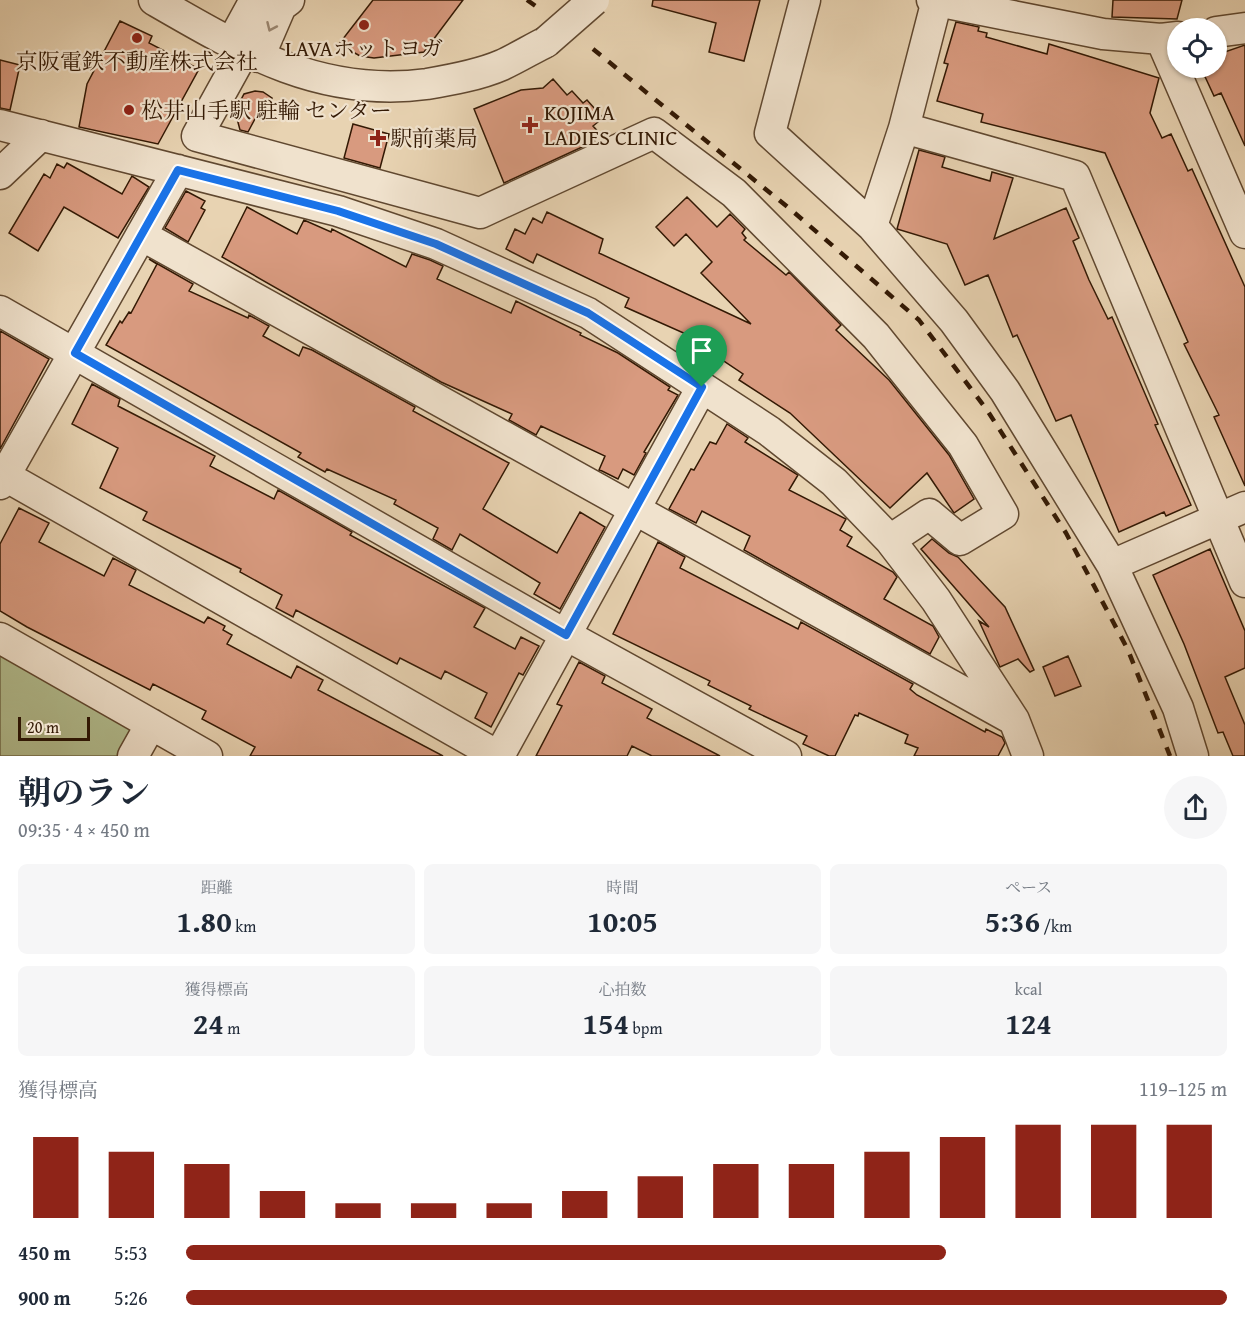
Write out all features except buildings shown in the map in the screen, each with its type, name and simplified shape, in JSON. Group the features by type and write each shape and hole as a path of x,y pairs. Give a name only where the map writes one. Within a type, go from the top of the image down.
{"street":[{"path":"154,0 245,51 327,81 397,88 443,81 500,65 546,42 594,0"},
{"path":"245,51 255,0"},
{"path":"289,0 281,6 245,51 197,136 480,213 654,133 734,192 876,336 963,445 1003,514 960,540 929,513 890,540"},
{"path":"805,0 770,133 872,226 954,321 1005,391 1112,565 1178,708 1193,756"},
{"path":"872,226 904,128 935,0 1103,34 1167,38"},
{"path":"1227,30 1245,28"},
{"path":"1185,78 1245,233"},
{"path":"0,125 338,211 436,244 588,313 769,431 834,483 890,540 949,618 1014,720 1028,756"},
{"path":"904,128 1075,176 1245,582"},
{"path":"0,174 41,135"},
{"path":"178,170 2,478 498,756 636,512 702,387"},
{"path":"141,235 1014,720"},
{"path":"0,310 566,635 786,756"},
{"path":"1112,565 1245,507"},
{"path":"0,638 207,756"},
{"path":"133,756 151,724"}],"green space":[{"path":"0,649 134,728 118,756 0,756"}],"railway":[{"path":"527,0 537,7"},
{"path":"593,49 790,209 919,320 987,410 1066,533 1128,650 1170,756"}],"place":[{"name":"LAVAホットヨガ","path":"364,25"},
{"name":"京阪電鉄不動産株式会社","path":"137,38"},
{"name":"松井山手駅 駐輪 センター","path":"129,110"},
{"name":"KOJIMA LADIES CLINIC","path":"530,125"},
{"name":"駅前薬局","path":"378,138"}],"route":[{"path":"178,170 338,211 436,244 588,313 702,387 636,512 566,635 75,353 178,170"}]}
